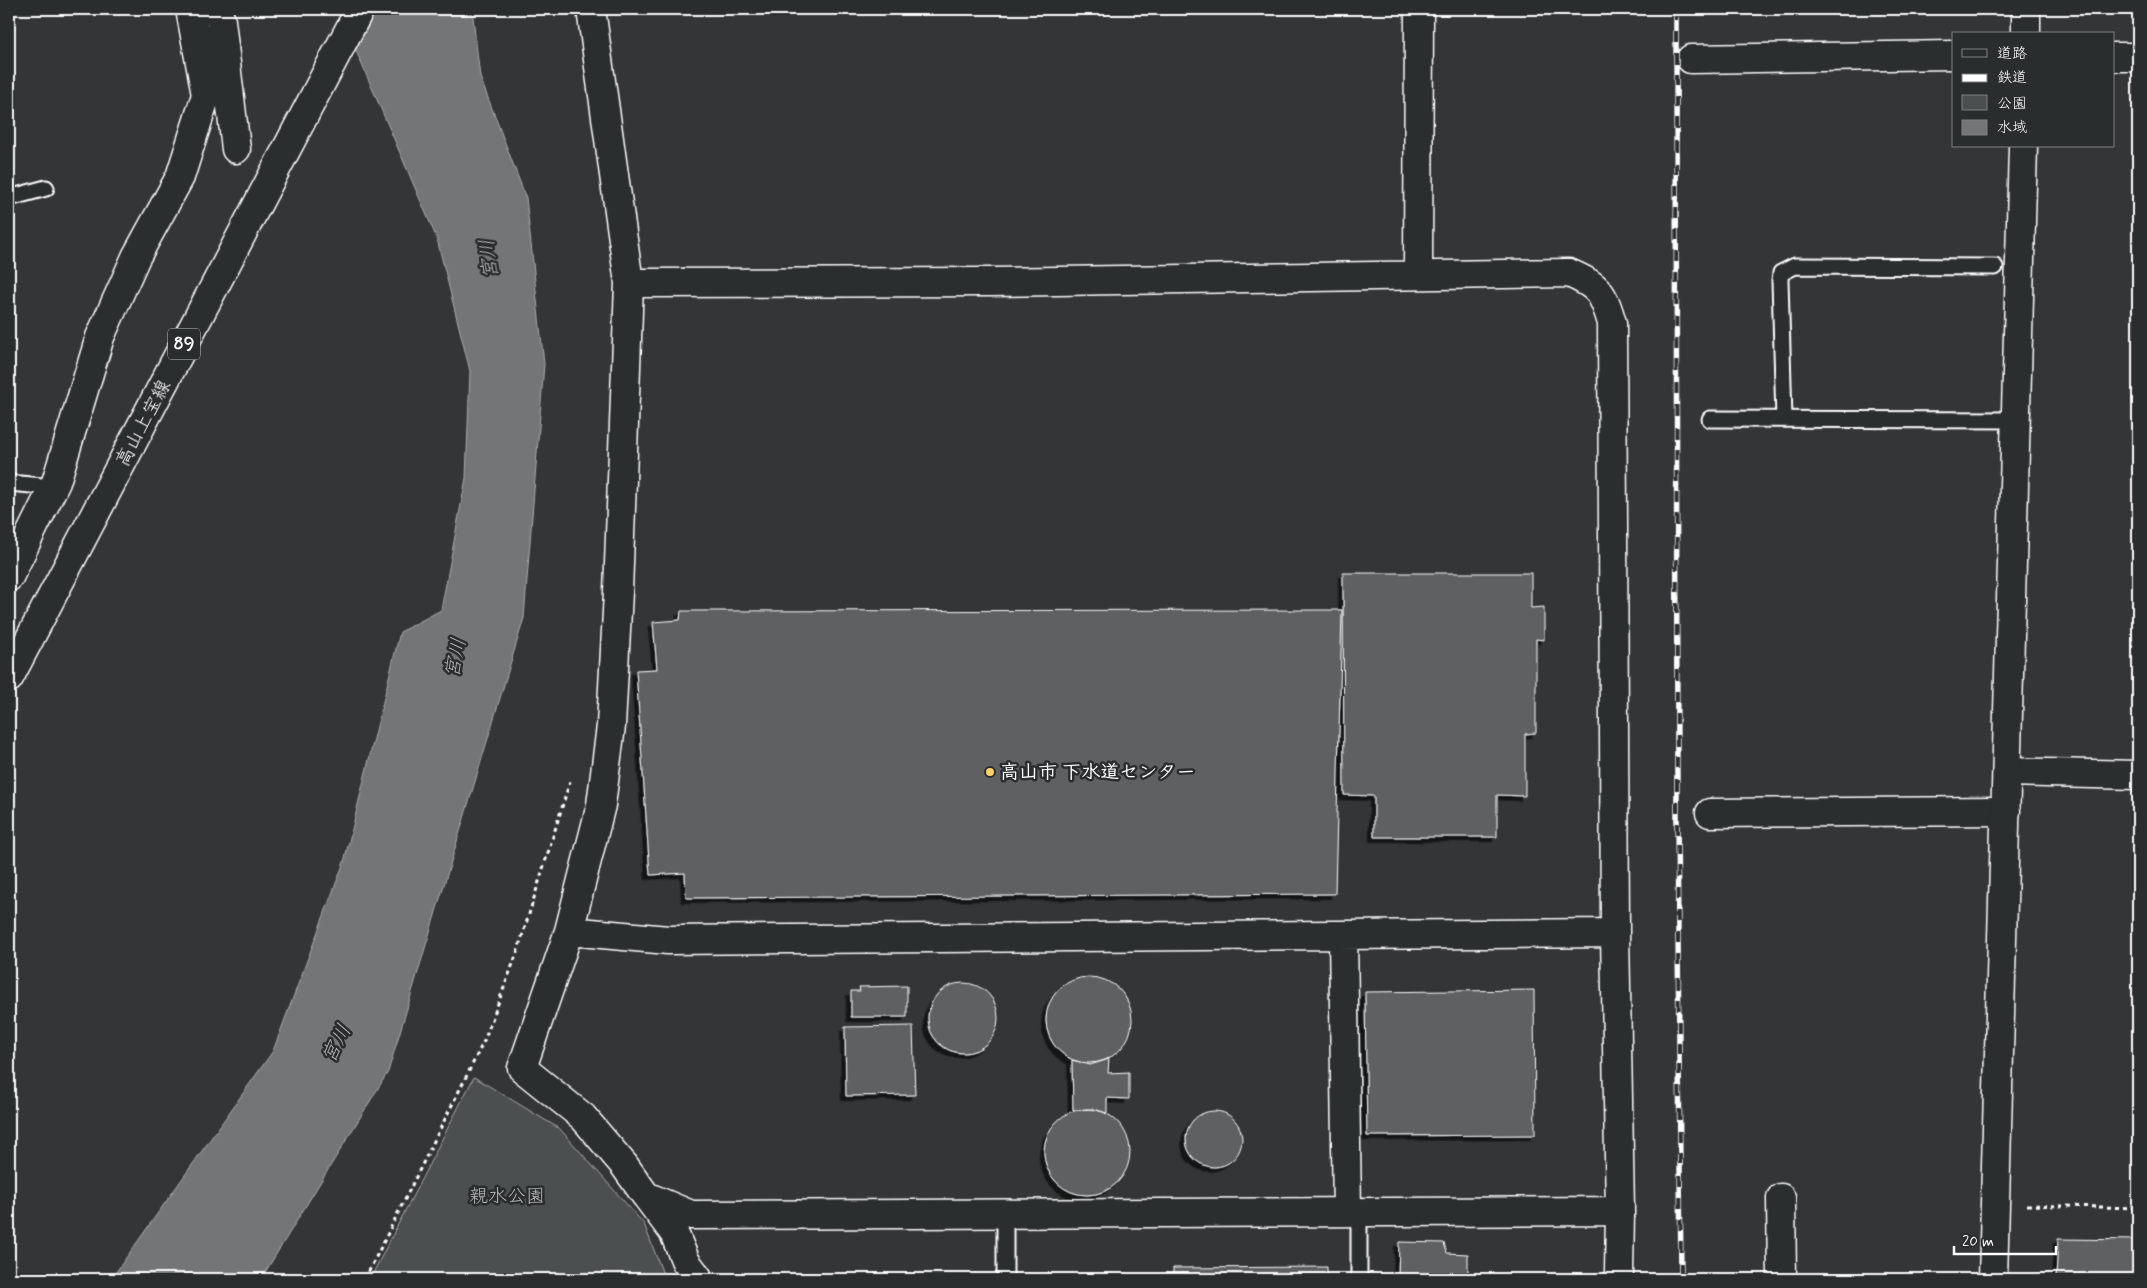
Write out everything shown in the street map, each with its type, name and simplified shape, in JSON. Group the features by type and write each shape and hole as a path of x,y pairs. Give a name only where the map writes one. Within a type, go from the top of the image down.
{"street":[{"path":"9,577 53,487 100,337 136,257 180,177 206,95 190,9"},
{"path":"217,9 221,21 236,148"},
{"name":"高山上宝線","path":"9,678 360,9"},
{"path":"591,9 629,283 611,726 601,806 569,931 522,1068 583,1117 624,1165 674,1233 691,1274"},
{"path":"1418,9 1418,275"},
{"path":"2026,9 2026,32"},
{"path":"1691,59 1952,55"},
{"path":"2114,57 2138,57"},
{"path":"1993,1279 2023,148"},
{"path":"629,283 980,282 1569,273 1597,288 1605,300 1612,323 1619,1273"},
{"path":"2007,772 2138,775"},
{"path":"1710,813 2006,810"},
{"path":"569,931 668,940 1616,933"},
{"path":"1343,935 1353,1212"},
{"path":"646,1196 691,1215 1620,1211"},
{"path":"1781,1198 1782,1279"}],"lane":[{"path":"9,198 46,188"},
{"path":"1784,419 1780,280 1782,273 1796,266 1995,268"},
{"path":"1710,419 2016,420"},
{"path":"9,483 53,487"},
{"path":"1353,1212 1359,1279"},
{"path":"1005,1214 1005,1279"}],"path":[{"path":"365,1279 484,1041 517,953 571,776"},
{"path":"1996,1204 2138,1208"}],"green space":[{"name":"親水公園","path":"474,1077 560,1129 644,1224 665,1279 370,1279"}],"water":[{"name":"宮川","path":"338,9 472,9 480,77 526,198 544,364 524,618 388,1072 261,1279 111,1279 273,1051 344,862 400,632 441,610 466,478 470,371 437,239"}],"building":[{"path":"1343,573 1531,573 1531,608 1544,607 1544,640 1536,639 1536,733 1525,734 1525,796 1497,795 1497,837 1374,837 1374,796 1344,795"},
{"name":"高山市 下水道センター","path":"1342,610 1335,894 686,898 685,873 650,875 636,670 657,669 653,622 680,620 681,611"},
{"path":"1089,977 1106,980 1120,989 1129,1003 1132,1020 1129,1037 1120,1051 1106,1060 1089,1063 1072,1060 1058,1051 1049,1037 1046,1020 1049,1003 1058,989 1072,980"},
{"path":"963,983 976,986 988,993 995,1005 998,1018 995,1031 988,1043 976,1050 963,1053 950,1050 938,1043 931,1031 928,1018 931,1005 938,993 950,986"},
{"path":"907,986 907,1017 851,1017 851,991 860,991 859,987"},
{"path":"1534,990 1535,1135 1367,1136 1365,992"},
{"path":"913,1026 915,1095 846,1096 845,1027"},
{"path":"1109,1059 1108,1073 1129,1072 1129,1099 1107,1098 1107,1113 1093,1109 1073,1110 1072,1060 1090,1065"},
{"path":"1087,1109 1104,1112 1118,1121 1127,1135 1130,1152 1127,1169 1118,1183 1104,1192 1087,1195 1070,1192 1056,1183 1047,1169 1044,1152 1047,1135 1056,1121 1070,1112"},
{"path":"1214,1111 1225,1113 1234,1119 1240,1128 1242,1139 1240,1150 1234,1159 1225,1165 1214,1167 1203,1165 1194,1159 1188,1150 1186,1139 1188,1128 1194,1119 1203,1113"},
{"path":"2058,1239 2138,1240 2138,1279 2056,1279"},
{"path":"1399,1242 1444,1243 1447,1253 1468,1254 1468,1279 1398,1279"},
{"path":"1327,1267 1327,1279 1173,1279 1173,1268"}],"railway":[{"path":"1676,9 1677,818 1681,1279"}],"place":[{"name":"高山市 下水道センター","path":"990,772"}]}
